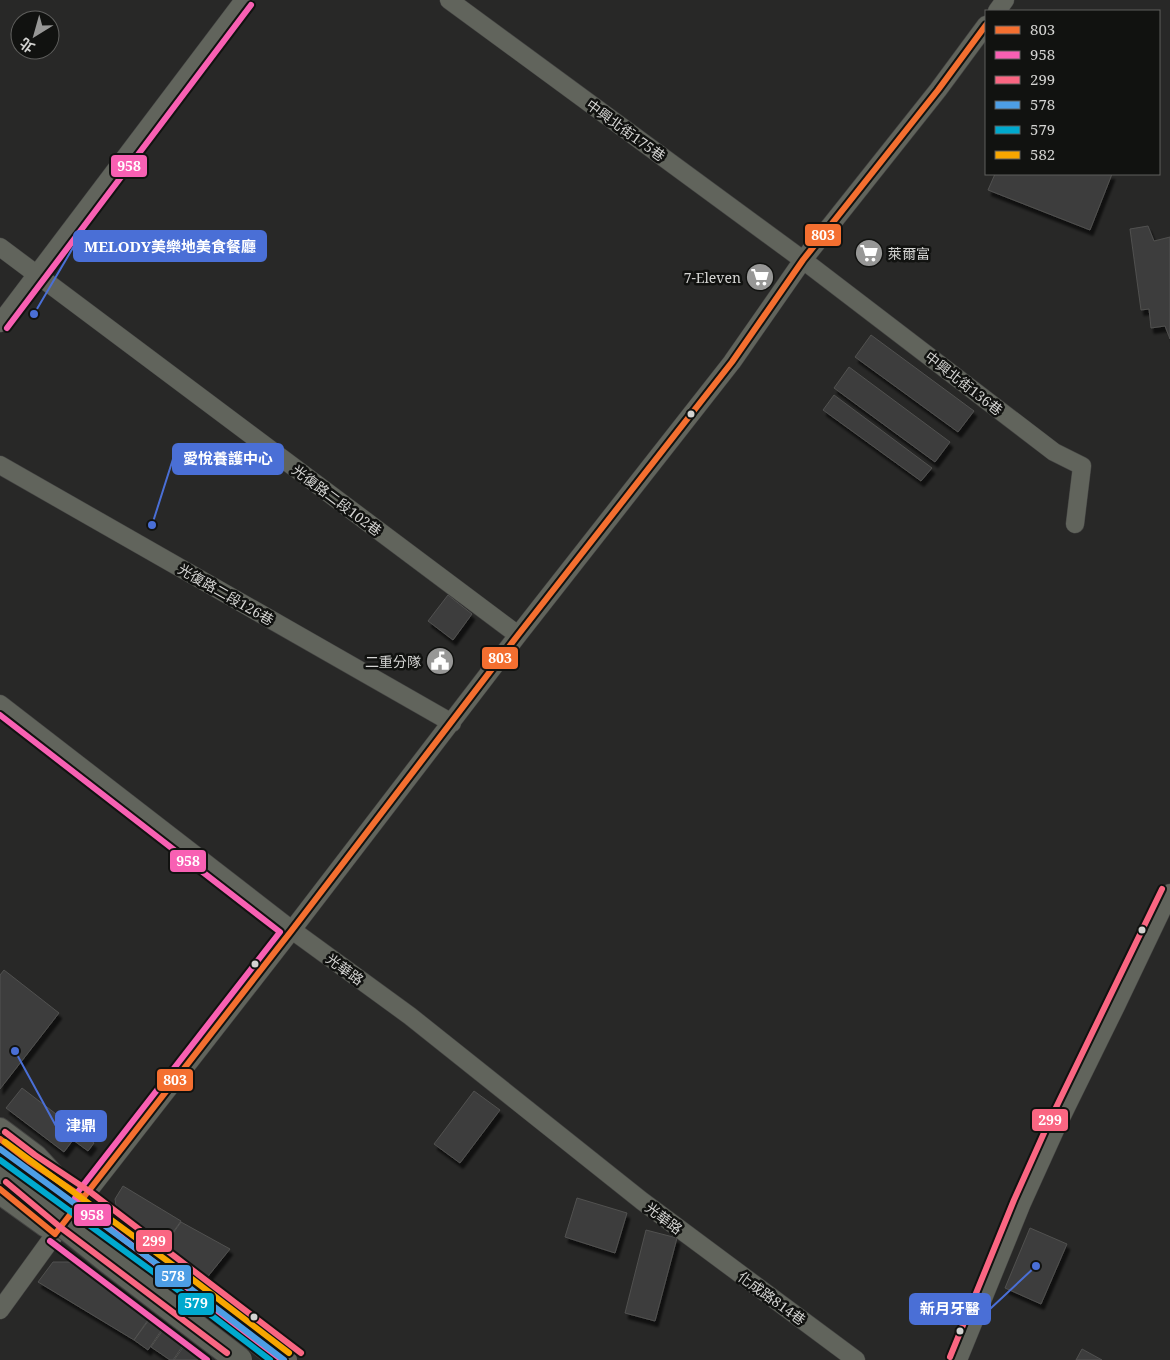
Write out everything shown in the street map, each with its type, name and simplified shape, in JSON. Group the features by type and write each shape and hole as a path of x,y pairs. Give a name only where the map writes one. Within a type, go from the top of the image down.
{"highway":[{"path":"0,1149 187,1286 284,1360"},
{"path":"0,1154 179,1298 261,1360"},
{"path":"0,1174 108,1260 239,1360"}],"main road":[{"path":"0,1129 36,1156 56,1178 296,1360"},
{"path":"0,1194 26,1211 222,1360"}],"street":[{"path":"0,323 244,0"},
{"name":"中興北街175巷","path":"449,0 803,260"},
{"path":"0,1310 55,1234 292,930 518,635 732,362 803,260 938,90 985,26"},
{"name":"光復路二段102巷","path":"0,247 518,635"},
{"name":"中興北街136巷","path":"803,260 1054,452 1082,466 1075,524"},
{"name":"光復路二段126巷","path":"0,465 452,723"},
{"name":"光華路","path":"0,704 292,930 410,1016 688,1237"},
{"path":"958,1360 1022,1204 1056,1128 1170,893"},
{"name":"化成路814巷","path":"688,1237 856,1360"}],"building":[{"path":"995,175 1112,175 1090,230 988,190"},
{"path":"1148,226 1154,241 1170,237 1170,339 1165,326 1151,328 1149,309 1141,310 1130,229"},
{"path":"871,335 974,411 958,432 855,357"},
{"path":"849,367 950,442 935,462 834,388"},
{"path":"834,395 932,468 921,481 823,410"},
{"path":"448,595 472,614 453,640 428,621"},
{"path":"4,970 59,1013 0,1089 0,975"},
{"path":"22,1088 94,1143 88,1151 73,1140 64,1152 6,1108"},
{"path":"474,1091 500,1110 460,1163 434,1144"},
{"path":"123,1186 181,1221 166,1242 117,1212 115,1199"},
{"path":"577,1198 627,1213 615,1253 565,1237"},
{"path":"181,1222 230,1249 205,1280 162,1249"},
{"path":"1030,1228 1067,1244 1041,1304 1005,1288"},
{"path":"646,1230 677,1238 655,1321 625,1313"},
{"path":"53,1262 77,1262 150,1317 134,1340 38,1282"},
{"path":"152,1316 165,1325 148,1350 134,1340"},
{"path":"165,1327 186,1341 173,1360 170,1360 151,1347"},
{"path":"187,1342 203,1354 199,1360 174,1360"},
{"path":"1082,1349 1102,1360 1076,1360"}],"transit line":[{"name":"958","path":"7,328 251,5"},
{"name":"803","path":"0,1189 55,1234 292,930 518,635 732,362 803,260 938,90 985,26"},
{"name":"958","path":"0,715 280,932 75,1198 79,1205 282,1360"},
{"name":"299","path":"950,1357 1014,1200 1048,1124 1162,889"},
{"name":"299","path":"5,1132 35,1155 89,1191 301,1353"},
{"name":"803","path":"0,1139 30,1162 84,1198"},
{"name":"582","path":"5,1142 192,1279 289,1353"},
{"name":"578","path":"0,1149 187,1286 284,1360"},
{"name":"579","path":"0,1160 270,1360"},
{"name":"299","path":"6,1182 60,1227 227,1353"},
{"name":"958","path":"50,1241 207,1360"}],"place":[{"name":"萊爾富","path":"869,253"},
{"name":"7-Eleven","path":"760,277"},
{"name":"MELODY美樂地美食餐廳","path":"34,314"},
{"name":"愛悅養護中心","path":"152,525"},
{"name":"二重分隊","path":"440,661"},
{"name":"津鼎","path":"15,1051"},
{"name":"新月牙醫","path":"1036,1266"}]}
